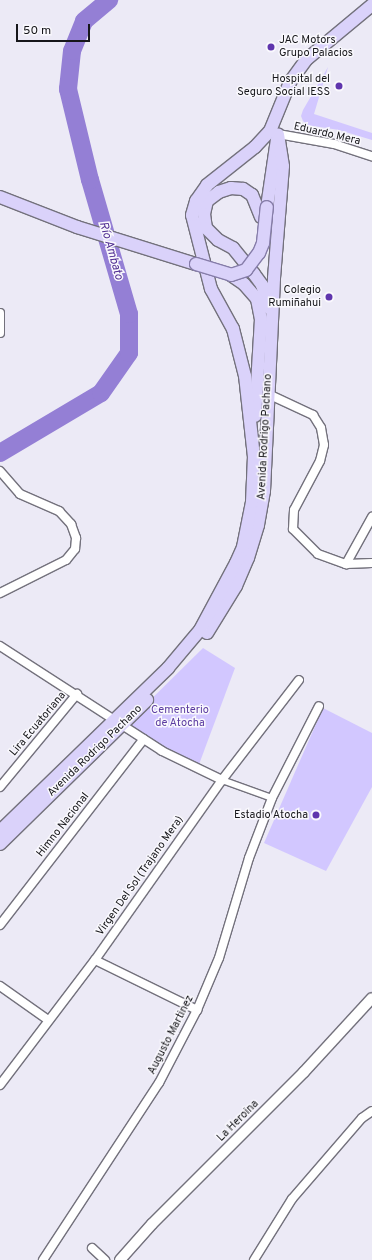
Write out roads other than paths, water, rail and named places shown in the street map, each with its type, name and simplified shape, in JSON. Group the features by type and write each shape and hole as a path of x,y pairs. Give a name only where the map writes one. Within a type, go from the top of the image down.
{"main road":[{"path":"232,275 246,270 259,254 264,212 263,177 274,133 298,83 327,44 372,5"},
{"path":"253,436 246,376 233,329 211,290 192,215 196,200 207,185 274,133"},
{"name":"Avenida Rodrigo Pachano","path":"0,844 204,638 236,586 258,525 264,491 271,315 283,166 274,133"},
{"path":"196,264 232,269 245,264 255,252 264,212 252,195 243,189 231,188 219,192 207,201 204,214 206,228 218,240 233,248 262,285 271,315"},
{"path":"0,197 77,227 232,275 244,284 257,299 261,319 260,372 253,436"},
{"name":"Avenida Rodrigo Pachano","path":"0,831 120,722 186,648 203,626 225,586 247,530 252,502 253,436"}],"street":[{"name":"Eduardo Mera","path":"274,133 334,144 372,156"},
{"path":"0,312 0,333"},
{"path":"268,394 313,415 321,428 323,439 320,461 294,510 293,529 318,554 346,564 372,563"},
{"path":"0,471 9,483 33,502 59,511 71,524 76,538 75,549 66,560 0,593"},
{"path":"346,564 372,516"},
{"path":"0,646 182,762 222,780 272,798"},
{"name":"Virgen Del Sol (Trajano Mera)","path":"0,1085 94,960 222,780 299,680"},
{"name":"Lira Ecuatoriana","path":"0,787 77,694"},
{"name":"Augusto Martinez","path":"43,1260 159,1083 197,1010 218,958 249,858 272,798 319,706"},
{"name":"Himno Nacional","path":"0,925 144,739"},
{"path":"94,960 197,1010"},
{"path":"0,986 48,1020"},
{"name":"La Heroina","path":"120,1260 152,1224 304,1072 372,998"},
{"path":"254,1260 292,1199 362,1118 372,1111"},
{"path":"92,1248 105,1260"}],"waterway":[{"name":"Río Ambato","path":"0,453 101,393 129,353 129,314 90,180 68,89 72,51 84,21 109,0"}],"place":[{"name":"JAC Motors Grupo Palacios","path":"271,47"},
{"name":"Hospital del Seguro Social IESS","path":"339,86"},
{"name":"Colegio Rumiñahui","path":"329,297"},
{"name":"Estadio Atocha","path":"316,815"}],"park label":[{"name":"Cementerio de Atocha","path":"180,717"}]}
